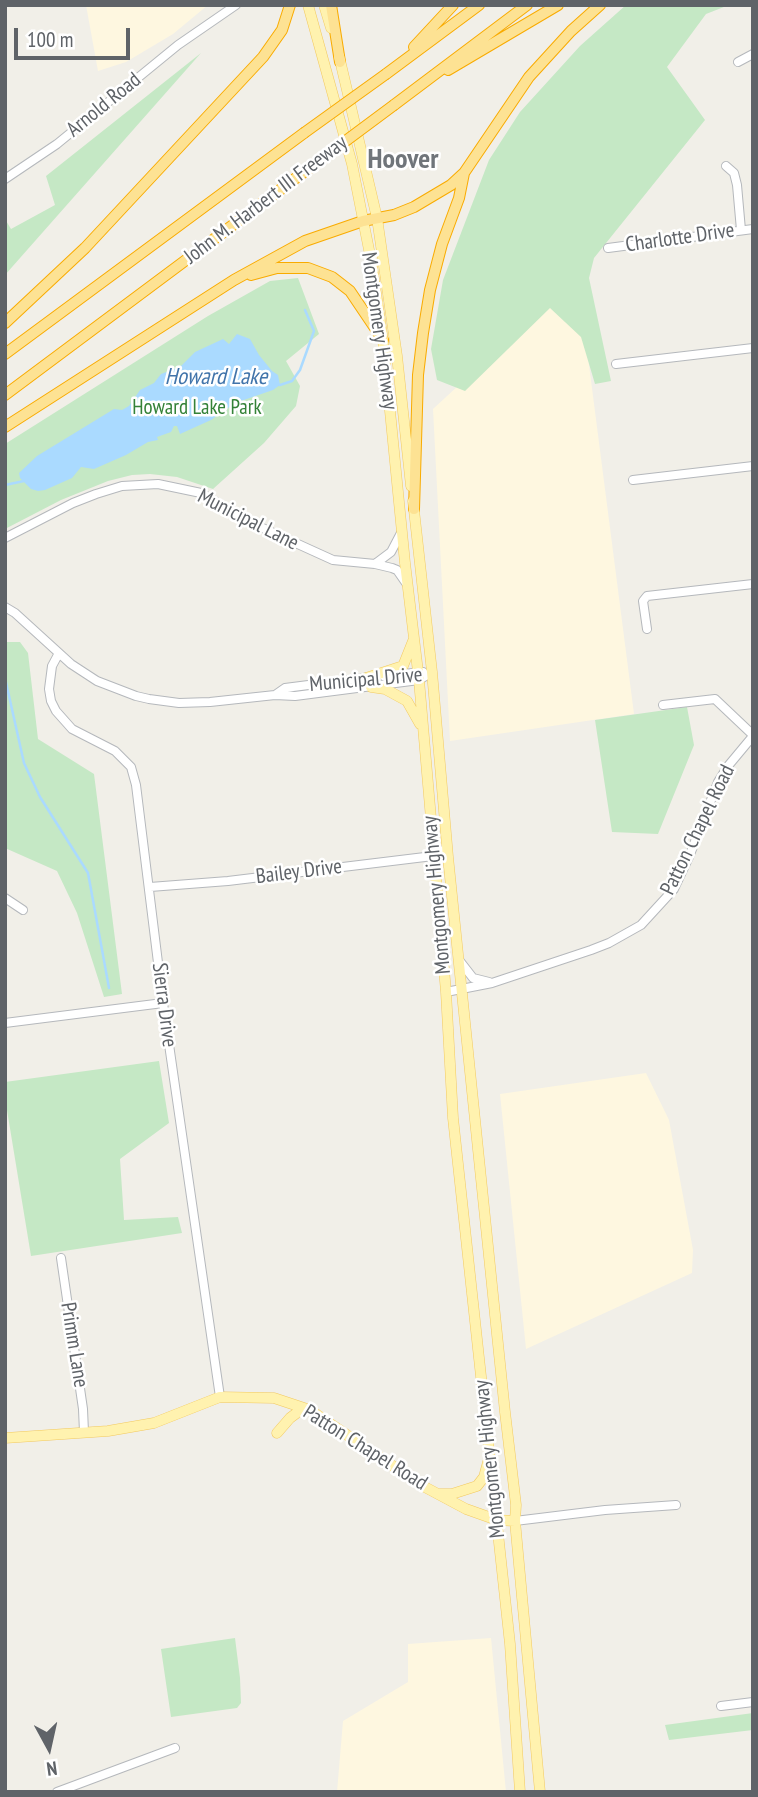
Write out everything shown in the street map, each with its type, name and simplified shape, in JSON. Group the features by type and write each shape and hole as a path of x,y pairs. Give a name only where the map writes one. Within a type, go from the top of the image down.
{"highway":[{"path":"5,323 85,248 262,57 282,30 289,5"},
{"path":"331,5 340,62"},
{"path":"389,72 453,5"},
{"name":"John M. Harbert III Freeway","path":"5,355 480,5"},
{"name":"John M. Harbert III Freeway","path":"5,395 527,5"},
{"path":"426,80 466,61 558,5"},
{"path":"5,427 234,280 305,241 363,221 394,215 441,191 464,173 529,77 571,31 600,5"},
{"path":"414,509 422,332 442,244 459,198 464,173"},
{"path":"234,280 277,268 308,268 332,278 350,291 383,340"}],"main road":[{"name":"Montgomery Highway","path":"308,5 352,164 383,340 419,676 446,992 453,1118 511,1656 520,1792"},
{"name":"Montgomery Highway","path":"324,5 377,218 397,356 432,672 447,848 516,1505 515,1521 540,1792"},
{"path":"368,682 402,666 414,637"},
{"path":"368,682 407,701 423,730"},
{"name":"Patton Chapel Road","path":"5,1438 108,1431 154,1423 220,1397 274,1398 310,1410 421,1485 466,1509 497,1520 515,1521"},
{"path":"277,1433 298,1412 310,1410"},
{"path":"438,1494 452,1494 477,1486 484,1476 490,1455"}],"street":[{"name":"Arnold Road","path":"5,179 57,145 178,45 236,5"},
{"path":"737,62 753,54"},
{"path":"726,166 734,173 737,185 741,229"},
{"name":"Charlotte Drive","path":"608,248 753,229"},
{"path":"616,365 753,348"},
{"path":"633,480 753,466"},
{"name":"Municipal Lane","path":"5,538 72,503 96,494 122,486 158,484 201,493 256,525 333,560 375,564 397,570 408,586"},
{"path":"375,564 391,552 402,531"},
{"path":"647,629 643,601 646,596 753,584"},
{"name":"Municipal Drive","path":"5,607 97,681 149,699 179,703 275,695 295,696 432,672"},
{"name":"Sierra Drive","path":"59,653 52,666 49,689 56,711 72,729 115,751 131,767 136,785 163,1003 220,1397"},
{"path":"663,705 715,699 753,736"},
{"name":"Patton Chapel Road","path":"446,992 492,983 609,943 641,925 654,913 680,877 718,782 753,736"},
{"name":"Bailey Drive","path":"150,887 228,881 433,856 447,848"},
{"path":"5,898 23,910"},
{"path":"459,959 473,978 492,983"},
{"path":"5,1023 163,1003"},
{"name":"Primm Lane","path":"61,1258 84,1432"},
{"path":"515,1521 676,1505"},
{"path":"721,1706 753,1702"},
{"path":"57,1792 175,1748"}],"shaded area":[{"path":"86,5 208,5 173,34 126,62 98,71"},
{"path":"549,302 585,334 634,714 450,741 433,409"},
{"path":"646,1073 669,1120 693,1250 692,1273 526,1349 500,1094"},
{"path":"491,1638 506,1792 337,1792 343,1721 408,1682 408,1644"}],"green space":[{"path":"626,5 729,5 706,14 667,67 705,120 594,258 589,278 611,381 595,384 581,337 550,308 465,391 437,380 431,349 443,280 489,160 520,112 580,46"},
{"path":"201,53 5,275 5,219 11,229 55,205 46,176"},
{"name":"Howard Lake Park","path":"298,278 319,334 286,361 300,386 296,406 264,443 213,489 177,477 132,475 108,481 61,500 5,529 5,444 208,316 270,281"},
{"path":"5,642 20,642 28,653 38,739 94,774 122,994 104,997 77,913 57,871 5,848"},
{"path":"687,707 694,745 658,834 612,832 595,720"},
{"path":"159,1061 169,1123 120,1159 124,1220 178,1217 182,1233 31,1256 5,1098 5,1082"},
{"path":"235,1638 241,1703 237,1708 171,1717 161,1649"},
{"path":"753,1713 753,1730 669,1740 665,1725"}],"water":[{"name":"Howard Lake","path":"237,334 250,339 259,355 278,375 280,385 235,403 211,420 180,434 177,426 174,426 171,432 157,437 158,440 148,442 126,455 94,469 81,467 72,478 45,490 31,489 20,478 19,473 37,456 114,409 122,410 129,406 140,390 154,383 161,374 180,367 195,352 223,339 229,344"}],"waterway":[{"path":"280,385 292,381 300,370 314,331 305,310"},
{"path":"5,485 24,481"},
{"path":"5,678 24,763 40,797 88,873 109,988"}],"district":[{"name":"Hoover","path":"403,160"}]}
